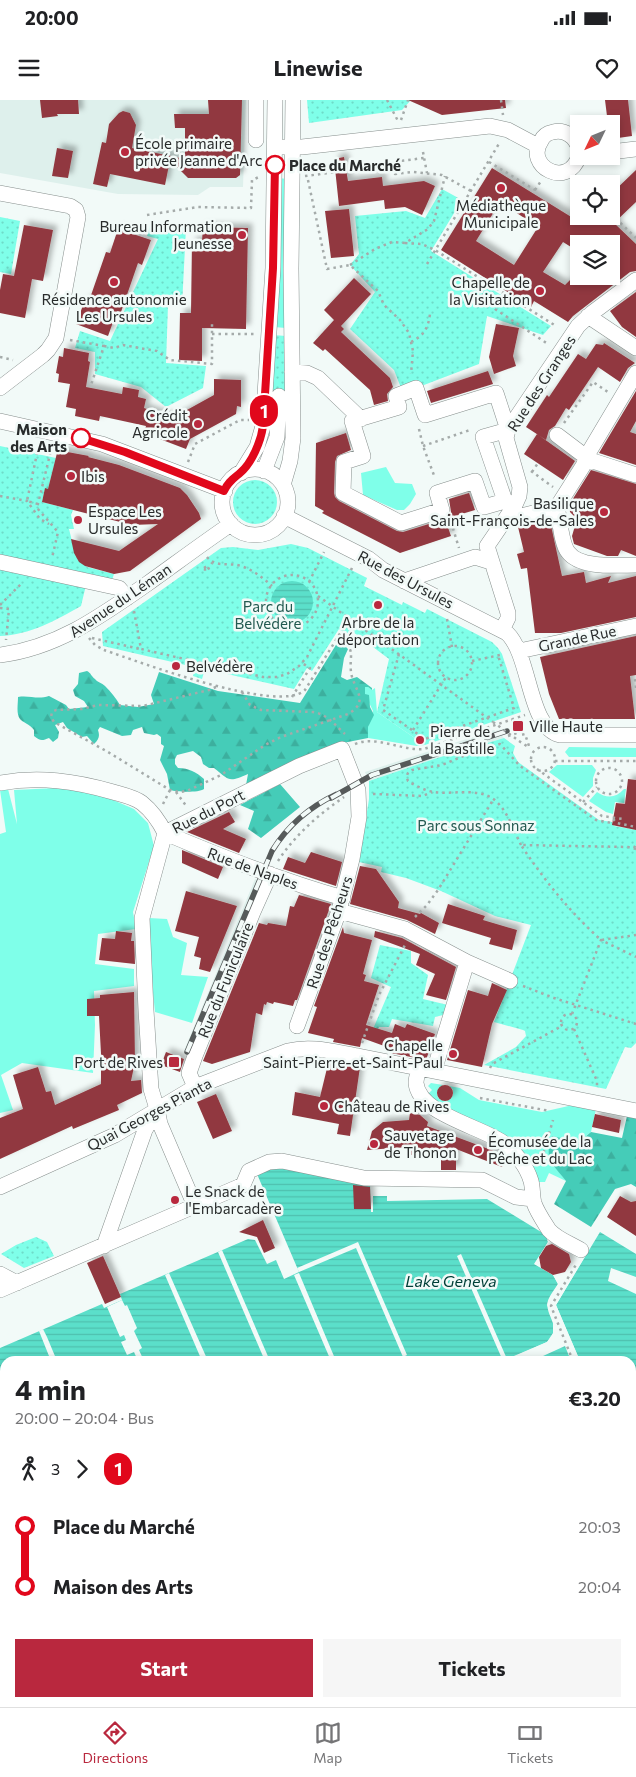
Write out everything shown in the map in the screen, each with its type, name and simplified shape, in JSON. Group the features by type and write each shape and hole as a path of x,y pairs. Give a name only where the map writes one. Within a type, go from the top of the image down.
{"street":[{"path":"256,100 256,140"},
{"path":"241,472 255,469 264,470 275,476 283,485 288,503 284,516 274,528 260,534 244,533 231,524 223,508 224,491 229,482 241,472 257,447 262,433 273,268 275,100"},
{"path":"283,485 288,473 293,448 293,100"},
{"path":"275,147 292,147 483,126 495,126 508,130 538,146"},
{"path":"570,135 559,131 548,134 538,146 537,154 539,162 551,172 563,173 575,165"},
{"path":"620,151 636,149"},
{"path":"0,193 70,206 78,214 56,338 43,355 0,388"},
{"name":"Rue des Granges","path":"491,562 487,544 506,520 518,500 520,492 506,438 508,430 574,330 588,316 636,280"},
{"path":"588,316 636,348"},
{"path":"292,372 307,373 318,378 361,419"},
{"path":"506,520 561,500 583,466 636,373"},
{"path":"416,388 425,415 496,393 508,430 484,438 505,501 484,507 475,481 437,493 442,510 401,523 343,493 344,462 363,456 352,422 399,407 396,396 409,391 416,388"},
{"path":"264,470 278,437 278,396"},
{"path":"0,421 79,438 118,450 224,491"},
{"path":"557,435 587,458 636,474"},
{"path":"561,500 565,547 569,554 596,565 636,565"},
{"name":"Rue des Ursules","path":"284,516 359,554 404,581 502,630 512,639 519,651"},
{"name":"Avenue du Léman","path":"2,654 44,645 85,632 126,598 231,524"},
{"path":"404,581 476,557 491,562 508,613 508,618 502,630"},
{"path":"0,562 119,588 126,598"},
{"name":"Grande Rue","path":"519,651 636,626"},
{"path":"519,651 538,710 544,725 550,732 560,735 636,735"},
{"name":"Rue des Pêcheurs","path":"297,1026 341,904 359,817 358,792 346,744"},
{"name":"Rue du Port","path":"195,1206 160,1124 158,1109 151,1089 142,918 165,833 346,744"},
{"path":"0,783 30,779 61,780 94,786 128,796 146,806 157,818 165,833"},
{"name":"Rue de Naples","path":"165,833 405,929 467,962 510,981"},
{"name":"Rue du Funiculaire","path":"195,1087 190,1073 195,1056 252,912 270,874"},
{"path":"434,1071 467,962"},
{"name":"Quai Georges Pianta","path":"0,1187 115,1135 195,1087 288,1051 303,1048 487,1082 596,1097 636,1111"},
{"path":"419,1068 416,1080 418,1089 428,1102 454,1120 497,1138 513,1152 524,1166 531,1180 533,1199 537,1210 551,1231 581,1250"},
{"path":"104,1246 145,1130 158,1109"},
{"path":"0,1290 243,1185 248,1171 275,1161 364,1178 482,1180 516,1197 533,1199"},
{"path":"0,1274 17,1283"}],"path":[{"path":"387,100 400,124 408,100"},
{"path":"427,264 508,130"},
{"path":"423,152 427,173"},
{"path":"424,158 392,162 395,174 412,172 445,176 471,191"},
{"path":"489,162 534,192 538,184"},
{"path":"300,175 308,177 393,165"},
{"path":"307,170 327,269 350,265 383,245 392,242 422,244 436,250 556,326"},
{"path":"147,215 198,207 251,208 252,180 263,176"},
{"path":"405,242 428,228 434,221 445,176"},
{"path":"620,223 636,238"},
{"path":"350,265 378,291 384,305 400,320 409,333 413,350 409,391"},
{"path":"478,277 473,286 495,309 560,352"},
{"path":"411,342 421,337 427,329 430,314"},
{"path":"56,338 114,348 123,345 144,348 157,351 170,360 212,364 212,322"},
{"path":"212,334 269,335"},
{"path":"91,385 104,346"},
{"path":"557,435 591,381 621,401"},
{"path":"186,468 195,444 240,420 263,420"},
{"path":"418,427 423,446 441,492"},
{"path":"26,501 49,432"},
{"path":"49,432 37,508 58,532 49,572"},
{"path":"512,458 532,472 561,500"},
{"path":"532,472 538,463"},
{"path":"0,496 38,504"},
{"path":"26,501 40,519 51,524"},
{"path":"449,518 464,561"},
{"path":"309,582 326,548"},
{"path":"202,553 212,563 244,567 260,575 272,586"},
{"path":"85,632 141,650 256,676 271,678 287,674 302,663 310,653 359,554"},
{"path":"204,568 206,566 207,569 205,571 207,571 212,563"},
{"path":"2,654 10,609 0,606 24,581 27,568"},
{"path":"292,575 309,582 318,596 317,608 311,619 302,626 289,627 274,619 267,609 267,597 272,586 281,578 292,575"},
{"path":"318,596 534,752"},
{"path":"126,598 134,609 141,650"},
{"path":"444,601 452,647"},
{"path":"85,632 95,645 104,650 216,686 268,696 292,697 305,690 349,619"},
{"path":"216,686 210,690 143,706 98,705 82,709 56,710 52,714 54,722 170,790 176,792 187,790 216,778 281,737 353,710 358,704 360,696 352,674 351,651 338,637"},
{"path":"452,647 460,647 465,650 472,661 471,669 464,677 457,680 446,677 440,671 438,663 442,652 452,647"},
{"path":"472,661 519,651"},
{"path":"398,654 383,710 425,739 514,708 498,655"},
{"path":"198,673 200,663"},
{"path":"292,697 310,668 302,663"},
{"path":"414,730 446,677"},
{"path":"635,679 636,688"},
{"path":"242,692 250,705 261,710 313,712 320,714 330,720 346,744 365,740 412,749 424,749 521,716"},
{"path":"512,719 517,724"},
{"path":"508,736 519,731 521,736 526,735 530,748"},
{"path":"612,824 596,820 527,771 515,762 500,744 478,750 442,765 409,771 407,776 408,782 432,792 481,794 494,799 508,818 521,845 557,896 601,940 636,957"},
{"path":"537,769 547,770 552,768 555,761 553,752 548,748 539,748 534,752 532,762 537,769 602,816 623,819"},
{"path":"555,761 636,762"},
{"path":"610,761 610,768"},
{"path":"610,768 620,774 622,780 621,787 617,792 608,794 597,787 596,780 598,774 603,769 610,768"},
{"path":"583,802 597,787"},
{"path":"168,810 162,804 170,790"},
{"path":"176,792 187,808 180,812"},
{"path":"282,854 316,817 344,798 358,792 423,796 432,792"},
{"path":"612,817 617,823 636,827"},
{"path":"521,845 635,849 636,844"},
{"path":"601,940 636,935"},
{"path":"572,1014 601,940"},
{"path":"510,981 636,1024"},
{"path":"562,1026 562,1018 572,1014"},
{"path":"562,1026 567,1030 577,1027 578,1020 572,1014"},
{"path":"487,1082 492,1064 562,1026"},
{"path":"574,1029 597,1081 596,1097"},
{"path":"480,1098 550,1111"},
{"path":"540,1164 553,1120"},
{"path":"571,1356 552,1306 582,1256 581,1250"}],"shaded area":[{"path":"0,100 246,100 243,187 210,187 198,195 118,194 0,173"},
{"path":"507,728 508,733 502,736 504,738 369,781 365,772 494,730"},
{"path":"255,879 259,880 190,1053 184,1051"}],"green space":[{"path":"307,100 411,100 402,110 309,123"},
{"path":"280,178 286,179 286,328 274,327"},
{"path":"442,189 462,200 431,251 551,326 543,335 487,316 479,364 403,393 394,370 350,329 375,292 350,265 359,254 355,216 406,211 425,218"},
{"path":"0,217 20,221 11,274 0,272"},
{"path":"151,222 186,228 182,306 168,305 166,363 206,366 203,388 166,407 141,387 95,374 95,352 75,348 80,331 110,341 158,239 147,236"},
{"path":"273,335 286,336 286,432 270,431"},
{"path":"0,446 56,458 48,489 45,489 42,502 73,510 71,515 74,529 69,529 75,553 87,567 114,574 110,586 87,581 81,606 72,611 32,630 0,636"},
{"path":"386,467 395,483 412,484 416,494 404,510 397,510 363,495 361,473"},
{"path":"255,480 267,484 273,490 277,502 273,514 267,520 255,524 243,520 237,514 233,502 237,490 243,484"},
{"name":"Parc du Belvédère","path":"291,544 308,548 367,578 364,586 402,605 403,602 425,613 427,609 492,642 502,654 521,712 425,745 377,712 389,659 353,632 346,634 339,629 312,671 307,668 294,689 205,669 202,679 193,676 194,667 103,646 102,632 221,548 233,547 258,550"},
{"path":"339,640 348,649 344,658 341,677 347,680 357,677 372,688 372,690 365,687 365,694 369,695 370,707 374,715 368,727 368,738 343,743 246,785 248,774 236,779 229,779 214,768 209,768 203,764 201,757 193,751 177,755 175,764 178,768 192,771 204,779 204,789 192,792 170,790 167,774 160,760 164,746 161,744 161,737 157,734 144,733 142,727 133,730 131,735 122,736 100,727 98,730 99,737 94,744 87,736 82,737 67,728 63,722 55,725 59,732 58,738 53,742 49,738 41,740 36,738 34,730 21,720 18,714 18,697 41,698 49,696 66,705 69,709 88,707 84,701 75,696 73,690 78,684 79,673 87,671 107,688 120,705 138,707 154,704 151,695 159,672 218,691 300,703"},
{"path":"365,687 372,690 375,688 377,712 425,745 417,746 368,738 368,727 373,711 365,694"},
{"name":"Parc sous Sonnaz","path":"504,738 515,746 513,753 518,762 599,820 612,822 614,826 636,830 636,1043 631,1048 625,1047 606,1089 484,1065 516,1047 526,1036 523,1030 494,1022 531,925 495,916 441,891 406,878 381,872 382,867 359,862 369,799 369,781"},
{"path":"569,747 636,748 636,757 569,757 565,752"},
{"path":"557,765 592,765 596,770 593,786 583,797 549,772"},
{"path":"280,784 300,807 261,838 248,829 254,811 240,805"},
{"path":"57,788 99,794 134,809 148,823 154,846 133,912 136,929 98,934 95,964 134,969 134,986 94,991 93,1073 22,1063 1,1075 13,1110 0,1113 0,834 6,832 0,790 8,789 17,824 14,790"},
{"path":"626,789 624,803 615,802 613,814 606,812 589,801 597,792 604,796 611,796 618,794"},
{"path":"149,918 167,919 173,937 187,943 181,975 208,977 192,1023 155,1012 149,954"},
{"path":"380,945 411,951 411,963 428,975 423,999 448,1005 443,1015 435,1017 433,1026 392,1019 389,1027 379,1027 375,1039 370,1036 391,987 371,978"},
{"path":"431,1083 443,1085 438,1089 437,1094 438,1098 443,1101 449,1100 453,1095 453,1090 449,1086 460,1088 479,1100 542,1112 573,1105 596,1109 591,1132 552,1163 566,1181 549,1173 545,1182 538,1182 470,1121 436,1101 428,1094 432,1090 428,1086"},
{"path":"627,1116 636,1118 636,1187 631,1184 615,1189 591,1227 554,1204 566,1181 550,1160 549,1150 552,1136 579,1142 591,1132 622,1138"},
{"path":"36,1237 47,1242 54,1256 24,1268 1,1254 16,1245"}],"water":[{"path":"288,581 296,581 307,587 313,602 307,617 296,623 288,623 277,617 271,606 271,598 277,587"},
{"name":"Lake Geneva","path":"275,1166 370,1183 371,1212 373,1212 373,1196 387,1196 387,1201 487,1199 546,1235 548,1242 535,1264 553,1275 558,1284 548,1301 549,1312 554,1326 552,1336 547,1342 515,1356 0,1356 0,1348 102,1304 104,1308 122,1300 120,1294 248,1239 255,1240 267,1264 276,1260 284,1279 299,1272 257,1174"},
{"path":"600,1232 636,1254 636,1277 611,1268 608,1281 636,1294 636,1356 578,1356 556,1305"},
{"path":"565,1346 569,1356 543,1356"}],"pier":[{"path":"546,1235 549,1237 550,1243 538,1263 554,1273 560,1283 549,1305 556,1322 556,1334 548,1344 521,1356 514,1356 547,1342 553,1333 553,1322 547,1305 558,1284 553,1275 534,1264 548,1242"},
{"path":"358,1242 407,1355 403,1356 356,1248 299,1272 297,1268"},
{"path":"222,1250 268,1356 263,1356 218,1252"},
{"path":"461,1254 506,1356 501,1356 457,1256"},
{"path":"582,1257 584,1258 556,1305 578,1356 575,1356 554,1305"},
{"path":"169,1273 206,1356 200,1356 165,1275"},
{"path":"299,1273 334,1356 329,1356 294,1275"},
{"path":"122,1300 125,1306 127,1305 137,1328 134,1331 142,1348 139,1350 142,1356 136,1356 134,1352 127,1355 121,1342 126,1340 124,1335 120,1337 107,1307"},
{"path":"43,1329 55,1356 49,1356 39,1331"}],"building":[{"path":"40,100 78,100 79,114 57,114 58,116 42,118"},
{"path":"208,100 242,100 240,175 236,178 188,178 170,160 165,185 110,174 107,187 93,184 102,142 106,143 109,124 119,113 123,111 130,113 136,125 132,148 185,159 185,128 175,128 174,114 209,114"},
{"path":"408,100 505,100 506,108 442,115"},
{"path":"605,100 628,100 632,136 620,138 620,115 607,115"},
{"path":"57,148 73,151 68,178 52,176"},
{"path":"344,157 348,181 382,177 383,186 424,181 435,186 422,215 405,207 385,209 384,200 339,206 334,159"},
{"path":"492,168 570,216 570,225 616,225 636,244 636,271 630,272 620,280 620,235 570,235 570,246 563,242 543,272 565,285 570,280 570,285 613,285 568,322 534,301 531,307 441,250","holes":["500,202 538,227 514,265 476,241"]},
{"path":"636,170 636,202 620,217 620,185"},
{"path":"349,209 354,256 331,258 325,211"},
{"path":"24,225 53,230 43,281 32,279 25,318 0,313 0,290 3,274 14,276"},
{"path":"203,227 248,228 246,329 202,328 202,361 179,360 180,313 191,313 192,241 202,241"},
{"name":"Résidence autonomie Les Ursules","path":"118,229 151,240 142,265 138,263 121,312 117,311 108,336 76,324 85,300 89,301 106,252 110,253"},
{"path":"354,278 371,294 341,326 344,329 341,332 390,378 393,387 387,394 388,401 374,405 370,390 325,349 323,351 313,343 334,320 324,310"},
{"path":"636,292 636,337 622,327 610,311"},
{"path":"496,324 519,328 513,356 516,366 494,374 489,357"},
{"path":"604,343 635,363 628,368 620,382 598,367 569,410 566,408 555,426 549,430 546,440 526,427 578,354 586,359 596,344 603,345"},
{"path":"64,348 89,353 88,361 90,362 86,387 122,394 123,387 139,390 138,397 146,399 144,408 172,418 173,415 176,416 214,395 214,379 241,380 241,407 237,406 236,414 190,439 186,449 144,433 146,426 100,416 99,421 75,416 76,409 66,407 70,384 58,382 59,374 56,373 59,356 63,357"},
{"path":"488,371 493,384 431,403 427,391"},
{"path":"636,391 636,421 630,432 636,434 636,465 599,453"},
{"path":"346,433 351,450 337,456 335,462 334,493 339,501 397,531 403,532 445,519 451,536 400,553 322,513 324,511 315,506 316,443"},
{"path":"537,434 575,461 563,480 524,454"},
{"path":"62,451 89,456 119,465 180,488 187,495 201,519 130,571 114,574 85,566 79,562 74,553 71,539 119,551 158,524 132,525 42,502 45,488 48,489 57,453"},
{"name":"Basilique Saint-François-de-Sales","path":"591,470 636,484 636,556 621,550 618,556 607,556 574,544 572,536 577,519 570,512 569,505"},
{"path":"469,493 475,510 445,519 451,512 449,499"},
{"path":"550,521 562,576 584,572 586,583 611,576 608,583 636,576 636,617 561,633 535,633 527,568 521,569 517,554 524,552 518,527"},
{"path":"636,636 636,675 630,676 635,719 559,719 549,694 540,657"},
{"path":"628,779 636,780 636,830 612,825 616,803 625,804"},
{"path":"229,812 235,822 223,829 246,839 239,853 187,832"},
{"path":"182,850 223,867 218,879 182,863"},
{"path":"311,852 342,862 336,886 283,869 288,857 305,863"},
{"path":"360,866 376,869 399,902 398,908 421,913 439,923 435,934 407,920 350,904"},
{"path":"186,891 237,906 210,972 199,969 201,958 194,956 199,937 175,931"},
{"path":"299,895 331,904 297,1000 295,1000 293,1006 274,1002 273,1004 267,1002 266,1005 264,1004 262,1015 256,1013 250,1052 212,1064 203,1061 259,923 286,926 290,906 294,907"},
{"path":"448,904 485,916 483,920 517,930 512,950 489,944 491,938 442,923"},
{"path":"343,927 344,933 372,940 363,974 366,975 364,981 379,985 366,1025 392,1033 395,1024 405,1028 407,1024 435,1034 426,1060 386,1052 387,1047 362,1038 360,1047 333,1042 334,1039 308,1033 317,1007 314,1006"},
{"path":"116,931 132,933 131,941 134,941 135,964 99,960 102,938 115,939"},
{"path":"375,931 402,938 456,967 446,1000 426,995 435,974 416,965 420,954 374,937"},
{"path":"492,983 507,990 492,1024 482,1067 447,1060 468,990 488,996"},
{"path":"134,992 135,1062 131,1081 141,1080 142,1093 117,1105 119,1110 73,1129 72,1126 0,1159 0,1118 23,1109 13,1075 38,1067 46,1092 51,1091 55,1105 101,1084 99,1016 87,1016 87,999 100,998 100,995"},
{"name":"Port de Rives","path":"166,1052 184,1059 180,1072 161,1065"},
{"name":"Château de Rives","path":"329,1060 360,1067 350,1136 337,1134 339,1124 292,1115 295,1092 320,1097"},
{"path":"445,1085 451,1087 453,1093 451,1099 445,1101 439,1099 437,1093 439,1087"},
{"path":"216,1094 232,1131 213,1139 197,1102"},
{"path":"410,1113 420,1115 428,1122 427,1126 502,1154 506,1157 502,1167 456,1149 456,1170 441,1170 441,1156 411,1155 411,1150 408,1150 408,1147 367,1150 372,1131 383,1122 409,1120"},
{"path":"595,1114 621,1120 619,1133 592,1127"},
{"path":"353,1185 370,1187 371,1209 354,1209"},
{"path":"620,1196 631,1202 636,1201 636,1236 607,1217"},
{"path":"263,1220 275,1248 264,1253 257,1237 239,1232"},
{"path":"552,1244 569,1254 571,1262 565,1272 553,1275 541,1268 539,1257 546,1246"},
{"path":"103,1256 121,1297 105,1304 87,1263"}],"railway":[{"path":"331,798 372,775 507,731"},
{"path":"187,1052 272,851 292,825 308,811 337,794"}],"bus line":[{"name":"1","path":"81,438 125,452 224,491 229,482 241,472 257,447 263,426 273,268 275,165"}],"place":[{"name":"École primaire privée Jeanne d'Arc","path":"125,152"},
{"name":"Place du Marché","path":"275,165"},
{"name":"Médiathèque Municipale","path":"501,188"},
{"name":"Bureau Information Jeunesse","path":"242,235"},
{"name":"Résidence autonomie Les Ursules","path":"114,282"},
{"name":"Chapelle de la Visitation","path":"540,291"},
{"name":"Crédit Agricole","path":"198,424"},
{"name":"Maison des Arts","path":"81,438"},
{"name":"Ibis","path":"71,476"},
{"name":"Basilique Saint-François-de-Sales","path":"604,512"},
{"name":"Espace Les Ursules","path":"78,520"},
{"name":"Arbre de la déportation","path":"378,605"},
{"name":"Belvédère","path":"176,666"},
{"name":"Ville Haute","path":"518,726"},
{"name":"Pierre de la Bastille","path":"420,740"},
{"name":"Chapelle Saint-Pierre-et-Saint-Paul","path":"453,1054"},
{"name":"Port de Rives","path":"174,1062"},
{"name":"Château de Rives","path":"324,1106"},
{"name":"Sauvetage de Thonon","path":"374,1144"},
{"name":"Écomusée de la Pêche et du Lac","path":"478,1150"},
{"name":"Le Snack de l'Embarcadère","path":"175,1200"}]}
